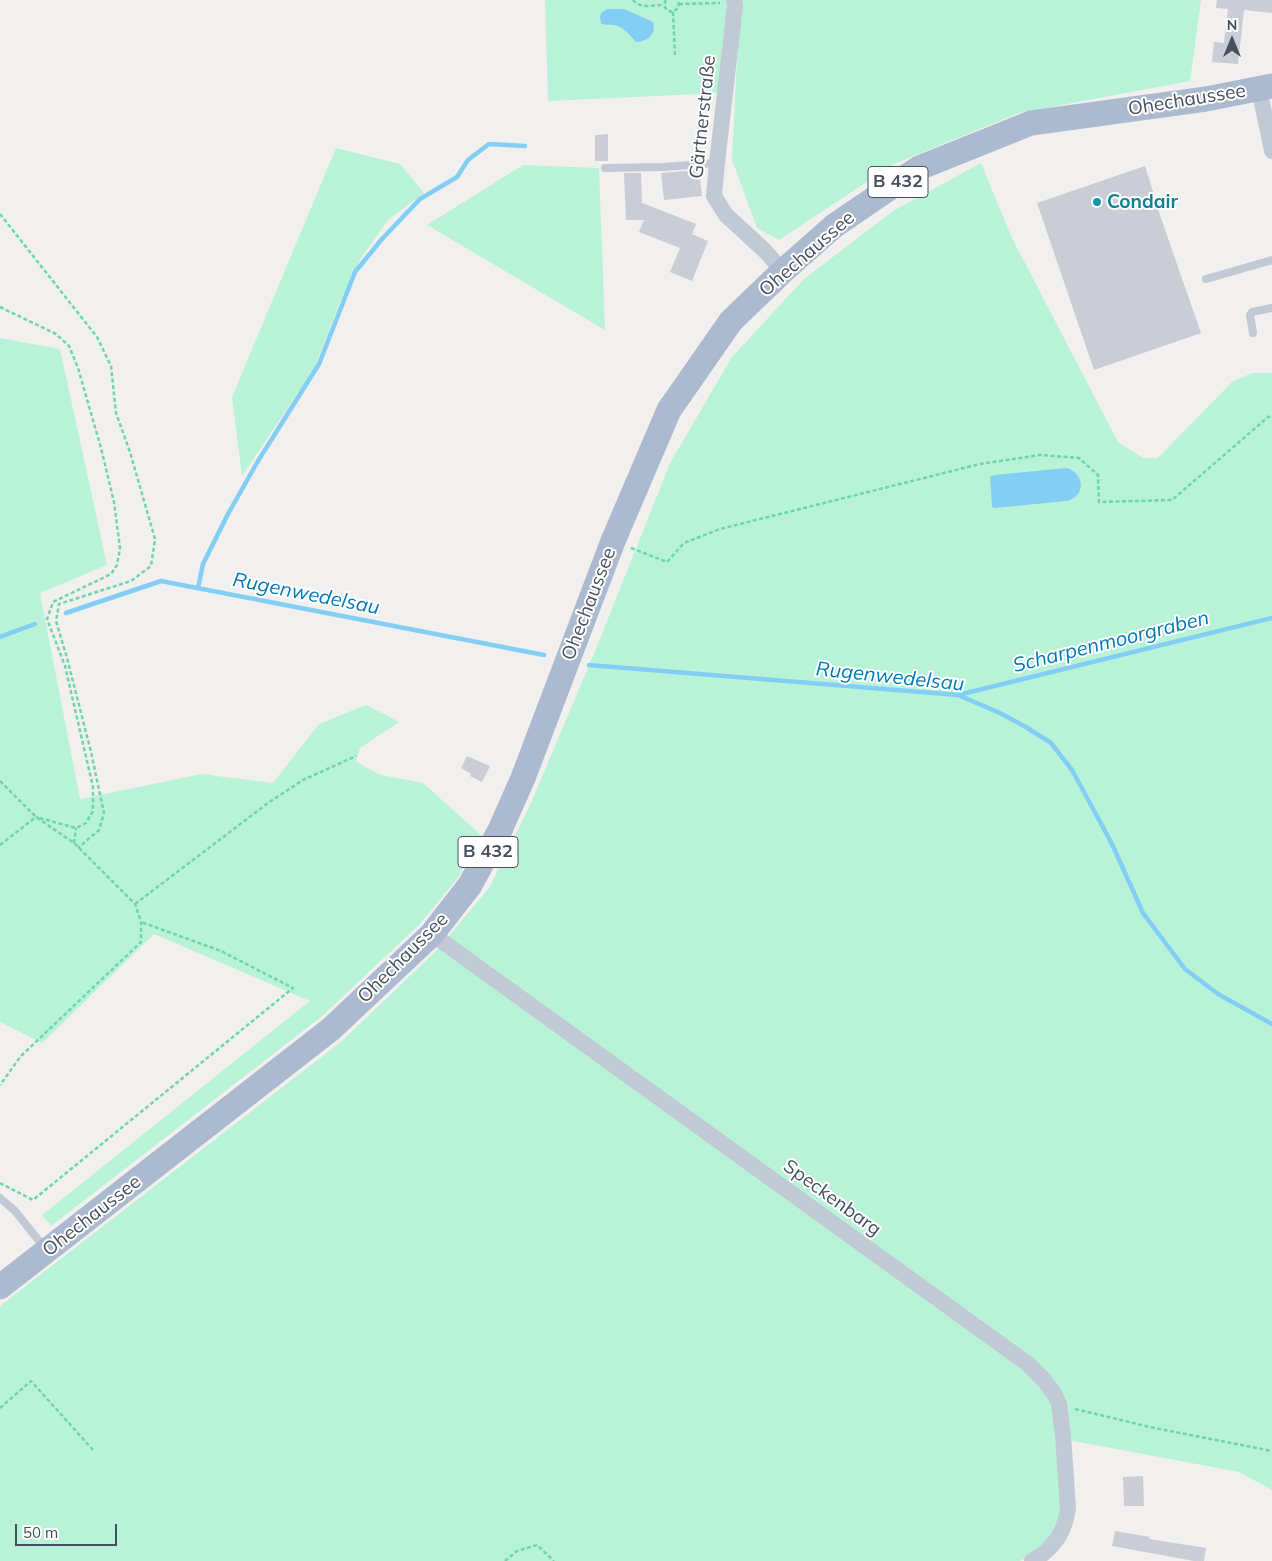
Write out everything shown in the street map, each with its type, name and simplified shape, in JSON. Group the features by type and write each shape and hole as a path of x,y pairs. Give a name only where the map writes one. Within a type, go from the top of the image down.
{"main road":[{"name":"Ohechaussee","path":"0,1288 331,1029 432,934 470,885 500,830 523,778 613,541 669,410 731,321 783,271 834,226 919,168 1032,123 1184,102 1265,87"}],"street":[{"name":"Gärtnerstraße","path":"729,1 734,16 714,196 726,214 783,271"},
{"path":"1265,87 1272,151"},
{"name":"Speckenbarg","path":"432,934 1028,1364 1044,1380 1059,1404 1068,1499 1067,1516 1056,1543 1032,1561"}],"lane":[{"path":"605,168 663,167 717,163"},
{"path":"1206,278 1272,260"},
{"path":"1253,333 1250,318 1252,312 1272,308"},
{"path":"0,1198 15,1211 47,1251"}],"path":[{"path":"633,0 637,5 642,6 664,5"},
{"path":"664,5 666,0"},
{"path":"677,0 679,4"},
{"path":"679,4 729,1"},
{"path":"673,12 678,8 679,4"},
{"path":"664,5 666,9 673,12"},
{"path":"673,12 675,55"},
{"path":"0,214 98,337 110,366 116,412 130,452 155,538 151,566 131,581 59,604 56,621 92,752 104,813 99,830 78,848"},
{"path":"0,307 56,334 70,346 99,439 114,502 120,548 117,565 111,574 54,602 47,619 65,666 93,787 93,811 86,823 76,828 36,817"},
{"path":"613,541 667,562 684,543 720,529 980,464 1040,455 1079,458 1098,475 1099,502 1172,500 1268,417 1272,416"},
{"path":"135,904 268,803 303,780 356,756"},
{"path":"0,781 36,817 74,843 135,904 141,922 141,942 21,1056 0,1085"},
{"path":"0,845 36,817"},
{"path":"74,843 76,828"},
{"path":"0,1182 33,1200 293,988 222,951 141,922"},
{"path":"0,1408 32,1381 93,1450"},
{"path":"1059,1404 1082,1412 1272,1451"},
{"path":"505,1561 517,1551 538,1546 554,1561"}],"green space":[{"path":"545,0 729,0 721,93 548,101"},
{"path":"740,0 1201,0 1190,81 1019,113 894,164 779,240 757,228 732,160"},
{"path":"336,148 400,164 424,193 388,220 361,258 341,300 314,369 242,476 232,397"},
{"path":"981,163 1012,238 1118,442 1143,458 1158,458 1232,382 1252,373 1272,373 1272,1490 1239,1472 1068,1440 1065,1489 1057,1527 1046,1543 1020,1561 0,1561 0,1306 342,1041 437,950 489,888 531,803 598,644 670,463 732,357 804,279 893,211"},
{"path":"523,165 599,168 605,330 427,225"},
{"path":"0,338 60,349 107,565 40,593 80,799 202,774 273,783 319,724 366,705 399,722 360,748 356,762 381,775 423,783 481,835 457,879 420,924 321,1017 51,1226 42,1215 310,1001 154,934 42,1043 0,1022"}],"water":[{"path":"607,9 624,9 653,22 654,30 652,34 644,41 636,42 620,27 601,23 601,13"},
{"path":"1067,468 1077,475 1081,485 1078,495 1073,498 1067,501 994,508 992,506 990,477 994,475"}],"building":[{"path":"1217,0 1272,0 1272,13 1244,10 1238,64 1212,62 1214,42 1224,43 1228,9 1216,8"},
{"path":"608,134 608,161 595,161 595,135"},
{"path":"1145,166 1155,201 1201,333 1094,370 1037,203"},
{"path":"699,170 702,196 664,200 661,173"},
{"path":"624,173 641,173 642,202 640,202 696,224 692,234 708,241 692,281 670,272 680,248 639,232 644,220 626,220"},
{"path":"467,756 490,766 482,782 470,776 471,774 461,768"},
{"path":"1143,1476 1144,1506 1124,1506 1123,1477"},
{"path":"1115,1531 1150,1537 1149,1539 1206,1548 1204,1561 1194,1561 1112,1546"}],"waterway":[{"path":"198,588 203,564 228,514 258,461 319,364 355,272 382,239 420,199 457,177 468,160 489,144 525,146"},
{"name":"Rugenwedelsau","path":"66,613 161,581 544,655"},
{"name":"Scharpenmoorgraben","path":"958,695 1272,618"},
{"name":"Rugenwedelsau","path":"0,637 35,624"},
{"name":"Rugenwedelsau","path":"589,665 958,695 1000,713 1051,743 1072,770 1112,844 1143,913 1185,969 1218,994 1272,1024"}],"place":[{"name":"Condair","path":"1097,202"}]}
